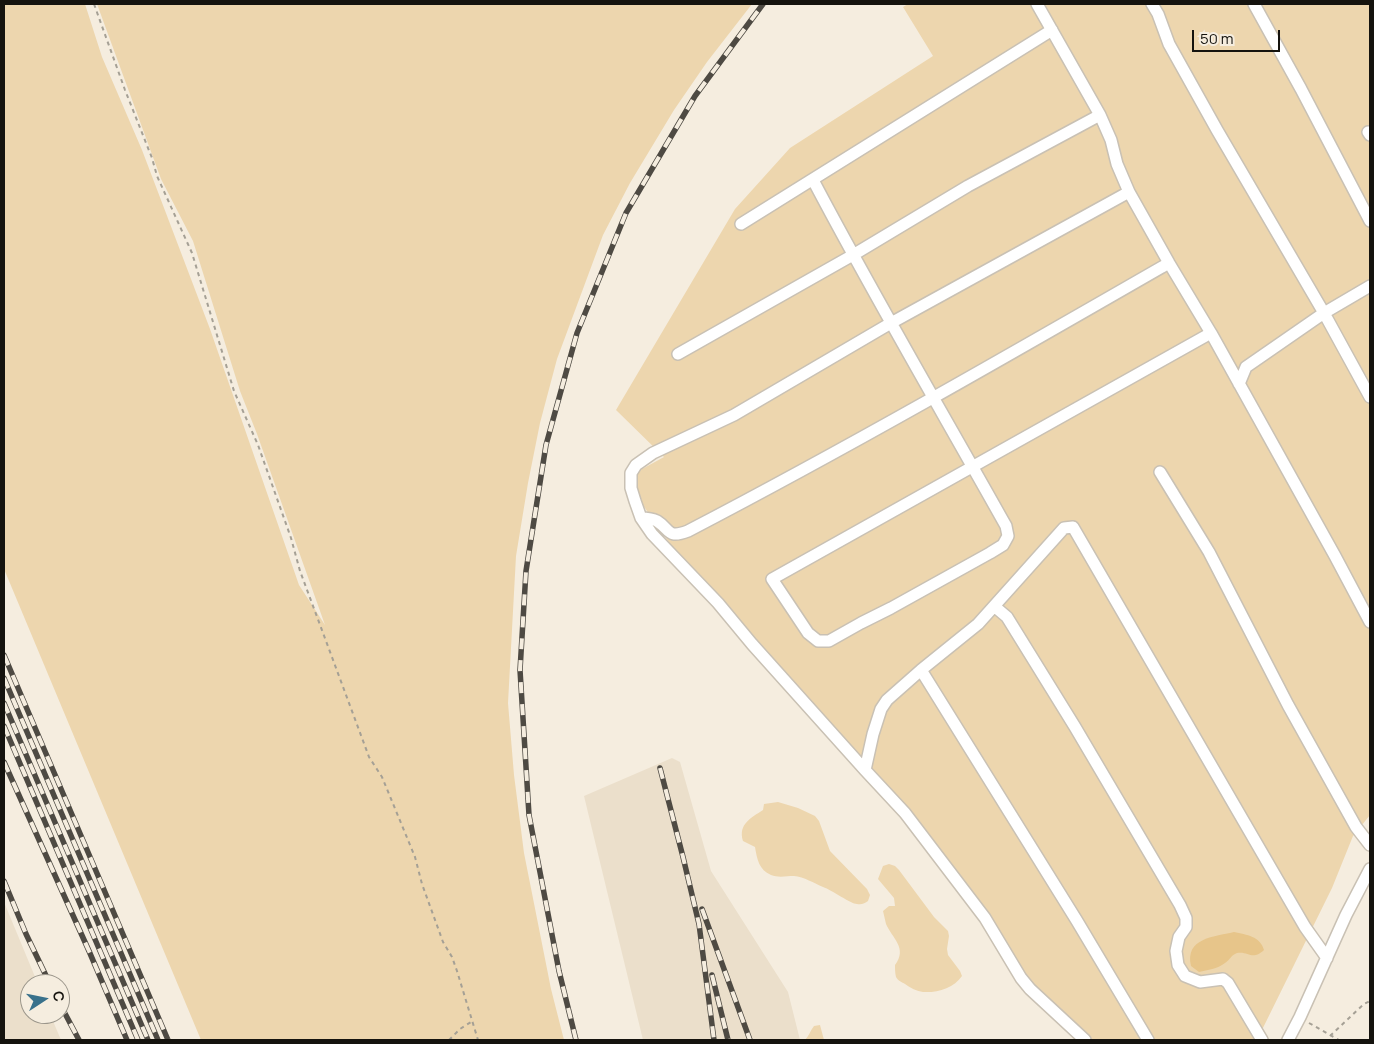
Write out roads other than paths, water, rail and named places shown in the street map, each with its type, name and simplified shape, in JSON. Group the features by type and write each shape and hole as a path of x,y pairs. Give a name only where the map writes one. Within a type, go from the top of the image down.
{"street":[{"path":"1037,4 1100,115 1129,192 1168,263 1211,333 1370,622"},
{"path":"1152,4 1158,14 1169,44 1324,313 1370,397"},
{"path":"1254,4 1370,221"},
{"path":"741,224 1052,30"},
{"path":"678,354 853,255 968,186 1100,115"},
{"path":"813,180 853,255 933,398 973,467 1006,526 1008,536 1003,545 990,554 829,641 818,641 808,633 772,579 973,467 1211,333"},
{"path":"1085,1040 1030,989 1021,978 985,918 905,813 752,644 718,603 652,534 642,518 631,488 631,474 636,465 653,454 734,415 891,323 1129,192"},
{"path":"642,518 656,520 669,533 679,534 688,531 825,459 1168,263"},
{"path":"1239,384 1246,366 1324,313 1370,286"},
{"path":"1160,472 1209,552 1288,705 1356,827 1370,845"},
{"path":"865,770 873,734 881,709 887,700 978,624 1064,528 1073,527 1305,927 1327,958"},
{"path":"994,606 1013,625 1180,905 1186,918 1186,927 1179,937 1176,951 1178,965 1185,976 1200,982 1223,979 1228,983 1262,1040"},
{"path":"921,670 1077,921 1148,1040"},
{"path":"1288,1040 1346,915 1370,869"}],"railway":[{"path":"576,1040 559,971 529,815 520,670 526,571 546,445 577,333 626,213 695,96 763,4"},
{"path":"4,655 168,1040"},
{"path":"4,678 158,1040"},
{"path":"4,703 148,1040"},
{"path":"4,726 138,1040"},
{"path":"4,762 127,1040"},
{"path":"660,768 699,924 714,1040"},
{"path":"4,881 45,974"},
{"path":"702,909 750,1040"},
{"path":"712,975 728,1040"},
{"path":"70,1023 79,1040"}]}
